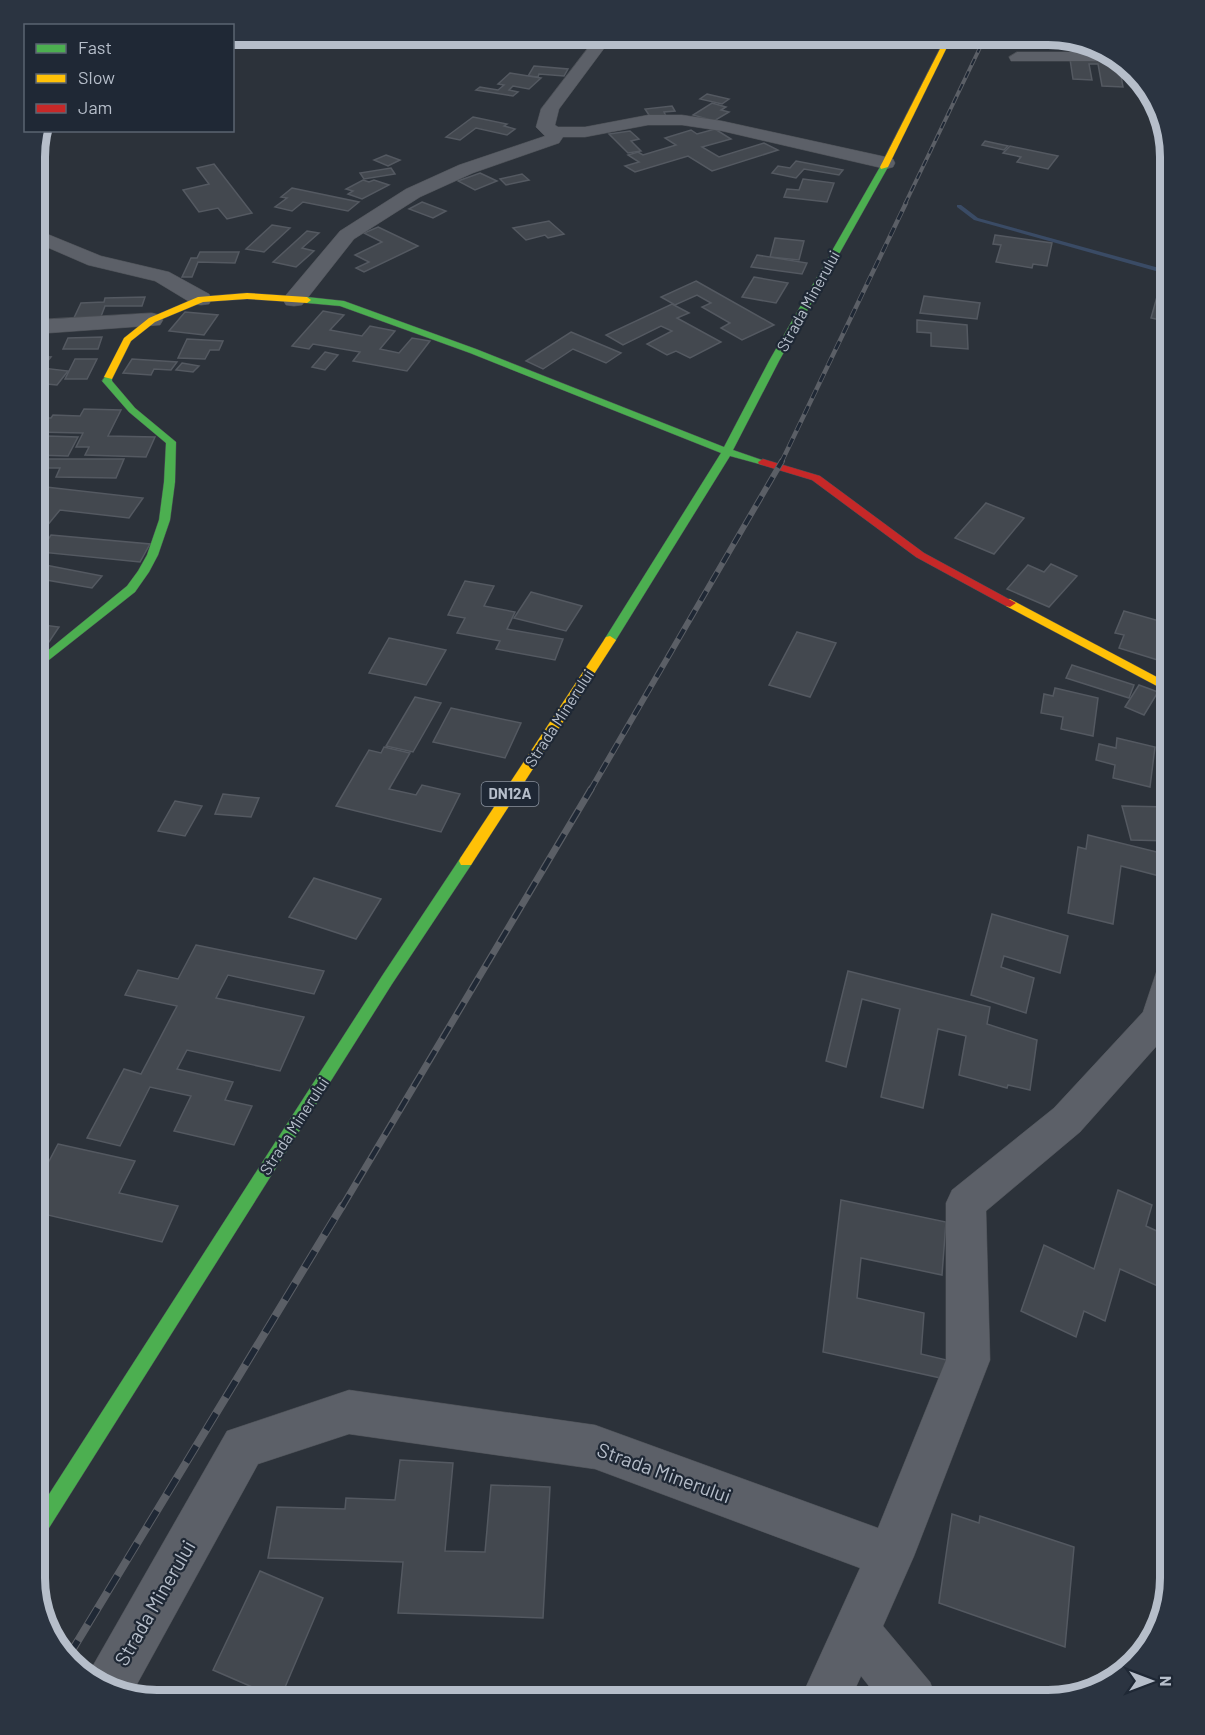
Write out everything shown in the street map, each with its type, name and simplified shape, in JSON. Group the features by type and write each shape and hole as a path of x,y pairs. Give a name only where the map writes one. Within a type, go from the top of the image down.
{"main road":[{"name":"Strada Minerului","path":"45,1515 387,980 536,755 678,533 727,452 774,362 886,163 945,45"},
{"path":"45,660 131,589 153,560 163,535 170,488 171,442 132,410 106,381 127,340 152,320 201,299 247,296 341,303 473,351 727,452 816,478 920,555 1160,684"}],"street":[{"path":"598,45 550,109 545,127 555,132 585,132 648,120 682,120 722,126 886,163"},
{"path":"1017,57 1100,57"},
{"path":"294,300 347,235 413,193 466,169 553,139 555,132"},
{"path":"45,239 95,261 162,276 201,299"},
{"path":"45,326 152,320"},
{"path":"830,1690 890,1556 968,1360 966,1203 1067,1120 1160,1015"},
{"name":"Strada Minerului","path":"111,1681 243,1447 348,1412 595,1447 890,1556"},
{"path":"856,1632 904,1690"}],"building":[{"path":"1070,59 1106,61 1125,76 1121,76 1123,87 1102,86 1098,64 1089,64 1092,80 1073,79"},
{"path":"534,66 568,69 564,76 539,74 538,77 528,76"},
{"path":"510,73 541,78 529,89 513,86 509,90 518,92 513,96 476,90 480,87 498,90 504,85 498,84"},
{"path":"707,94 729,99 722,104 700,99"},
{"path":"712,103 726,107 721,110 729,112 714,121 693,115"},
{"path":"672,106 675,111 664,112 666,116 651,118 645,109"},
{"path":"473,117 507,124 504,126 515,129 507,135 476,128 460,140 446,137"},
{"path":"715,129 731,139 702,147 719,157 764,143 778,150 712,171 688,156 635,172 625,166 639,162 628,155 638,152 643,155 676,145 665,138 691,130 697,134"},
{"path":"630,131 639,139 631,141 641,151 628,153 609,134"},
{"path":"985,141 1008,146 1004,150 982,145"},
{"path":"1010,146 1058,156 1048,169 1017,162 1021,157 1003,153"},
{"path":"386,155 400,160 388,166 374,160"},
{"path":"796,161 843,170 839,175 804,169 796,178 772,173 778,166 790,168"},
{"path":"214,164 252,213 227,219 218,208 199,212 183,190 209,184 197,168"},
{"path":"391,168 395,174 364,179 360,173"},
{"path":"480,173 497,181 475,190 458,181"},
{"path":"522,174 529,180 506,185 500,179"},
{"path":"803,179 834,183 827,202 784,197 787,189 799,190"},
{"path":"363,180 369,182 374,180 389,185 362,199 348,194 353,191 346,189"},
{"path":"292,188 359,202 348,211 303,202 292,211 275,207 287,198 281,197"},
{"path":"422,202 446,211 433,218 409,209"},
{"path":"549,221 564,234 548,238 545,235 526,240 513,228"},
{"path":"272,225 290,228 264,252 246,249"},
{"path":"378,227 418,246 364,272 356,268 369,262 355,255 382,242 364,233"},
{"path":"307,231 319,233 302,248 314,251 296,267 273,262"},
{"path":"995,235 1052,243 1047,266 1033,264 1032,268 996,262 1001,245 993,244"},
{"path":"775,238 804,241 799,260 770,257"},
{"path":"200,252 239,252 235,263 198,262 192,277 182,277 191,258 197,258"},
{"path":"757,255 807,263 802,274 751,267"},
{"path":"754,277 788,283 776,303 742,297"},
{"path":"696,281 774,325 742,340 721,328 730,323 702,307 711,303 697,295 675,305 661,297"},
{"path":"1160,286 1160,320 1151,318"},
{"path":"924,296 980,303 977,319 920,313"},
{"path":"145,297 142,306 105,306 100,319 73,320 81,303 104,302 105,298"},
{"path":"672,304 689,313 677,318 721,342 690,358 676,351 667,355 647,344 672,331 661,326 623,345 606,335"},
{"path":"323,311 344,315 330,330 362,336 370,326 395,331 380,349 399,353 412,338 430,341 407,371 353,361 360,352 313,344 309,349 292,346"},
{"path":"185,312 218,315 204,335 169,331"},
{"path":"917,320 967,325 968,349 931,346 931,333 917,332"},
{"path":"571,332 621,353 606,363 573,349 543,369 526,361"},
{"path":"102,337 98,349 63,349 68,338"},
{"path":"187,339 223,341 219,350 210,350 205,359 178,358"},
{"path":"325,352 338,355 325,370 312,367"},
{"path":"45,357 51,357 45,364"},
{"path":"75,359 97,359 87,379 65,379"},
{"path":"132,359 177,362 171,370 154,369 151,375 123,373"},
{"path":"182,363 199,366 193,372 176,370"},
{"path":"45,368 68,371 57,385 45,384"},
{"path":"84,409 121,410 108,436 155,437 146,457 85,455 89,447 76,447 83,433 45,432 45,418 51,418 53,415 80,416"},
{"path":"47,436 78,437 68,456 45,455"},
{"path":"45,459 124,459 116,478 56,477 60,468 45,468"},
{"path":"45,488 143,498 129,518 60,510 45,527"},
{"path":"986,503 1024,518 994,554 955,538"},
{"path":"51,535 150,544 140,562 45,552 45,544"},
{"path":"1051,564 1077,576 1049,607 1007,589 1028,565 1044,572"},
{"path":"45,565 102,576 92,588 45,580"},
{"path":"465,581 494,586 484,606 515,612 507,629 563,639 555,660 496,649 500,641 457,633 465,618 448,615"},
{"path":"531,592 582,606 566,631 514,618"},
{"path":"1124,611 1160,621 1160,661 1119,648 1124,635 1115,633"},
{"path":"45,625 59,627 49,642 45,641"},
{"path":"797,632 836,643 810,697 769,685"},
{"path":"389,638 446,650 426,685 369,673"},
{"path":"1072,665 1134,685 1129,698 1066,678"},
{"path":"1139,685 1158,692 1144,715 1125,707"},
{"path":"1055,688 1098,698 1093,736 1061,729 1063,717 1041,713 1044,694 1053,696"},
{"path":"415,697 441,703 413,752 386,746"},
{"path":"451,708 521,723 505,758 433,742"},
{"path":"1117,738 1155,747 1150,787 1113,778 1115,765 1096,760 1099,744 1116,748"},
{"path":"384,747 410,753 389,789 416,795 422,785 460,794 441,832 336,806 369,750 381,753"},
{"path":"223,794 259,798 251,817 215,814"},
{"path":"175,801 202,806 185,836 158,831"},
{"path":"1122,806 1160,807 1160,841 1131,840"},
{"path":"1088,835 1160,853 1160,876 1121,866 1113,924 1068,913 1078,847 1086,849"},
{"path":"314,878 381,899 356,939 289,917"},
{"path":"992,914 1068,936 1060,973 1004,956 1001,967 1034,978 1026,1013 971,995"},
{"path":"196,945 324,971 314,994 228,975 216,998 304,1017 280,1071 187,1050 177,1069 233,1082 225,1100 252,1106 234,1145 174,1131 191,1096 150,1087 120,1146 87,1138 124,1069 141,1074 177,1006 125,995 138,970 178,979"},
{"path":"848,971 990,1007 987,1024 1037,1040 1030,1090 1008,1085 1007,1088 959,1075 966,1036 938,1029 923,1108 881,1097 900,1009 862,999 846,1067 826,1061"},
{"path":"58,1144 135,1161 119,1193 178,1206 162,1242 45,1214 45,1169"},
{"path":"1118,1190 1152,1205 1146,1226 1160,1232 1160,1287 1120,1269 1105,1321 1084,1311 1076,1337 1021,1311 1044,1245 1094,1269"},
{"path":"841,1200 946,1222 942,1275 861,1258 857,1298 924,1313 921,1354 955,1362 954,1381 823,1352"},
{"path":"400,1460 453,1463 445,1551 485,1552 491,1485 550,1487 543,1618 398,1613 403,1562 268,1558 277,1507 345,1509 346,1498 395,1500"},
{"path":"952,1514 979,1523 980,1516 1074,1547 1065,1647 939,1603"},
{"path":"260,1571 323,1598 284,1690 259,1690 213,1670"}],"waterway":[{"path":"959,206 976,219 1160,270"}],"railway":[{"path":"905,204 981,45"},
{"path":"782,461 906,203"},
{"path":"590,791 782,461"},
{"path":"342,1207 591,789"},
{"path":"72,1651 342,1206"}],"traffic: fast":[{"path":"610,640 727,452 774,361 884,167"},
{"path":"307,300 341,303 473,351 727,452 763,462"},
{"path":"45,659 131,589 153,555 164,520 170,482 171,442 132,410 107,381 109,377"},
{"path":"45,1516 387,980 466,861"}],"traffic: slow":[{"path":"884,167 945,45"},
{"path":"109,377 127,340 152,320 201,299 247,296 307,300"},
{"path":"1010,603 1160,684"},
{"path":"466,861 610,640"}],"traffic: jam":[{"path":"763,462 816,478 920,555 1010,603"}]}
